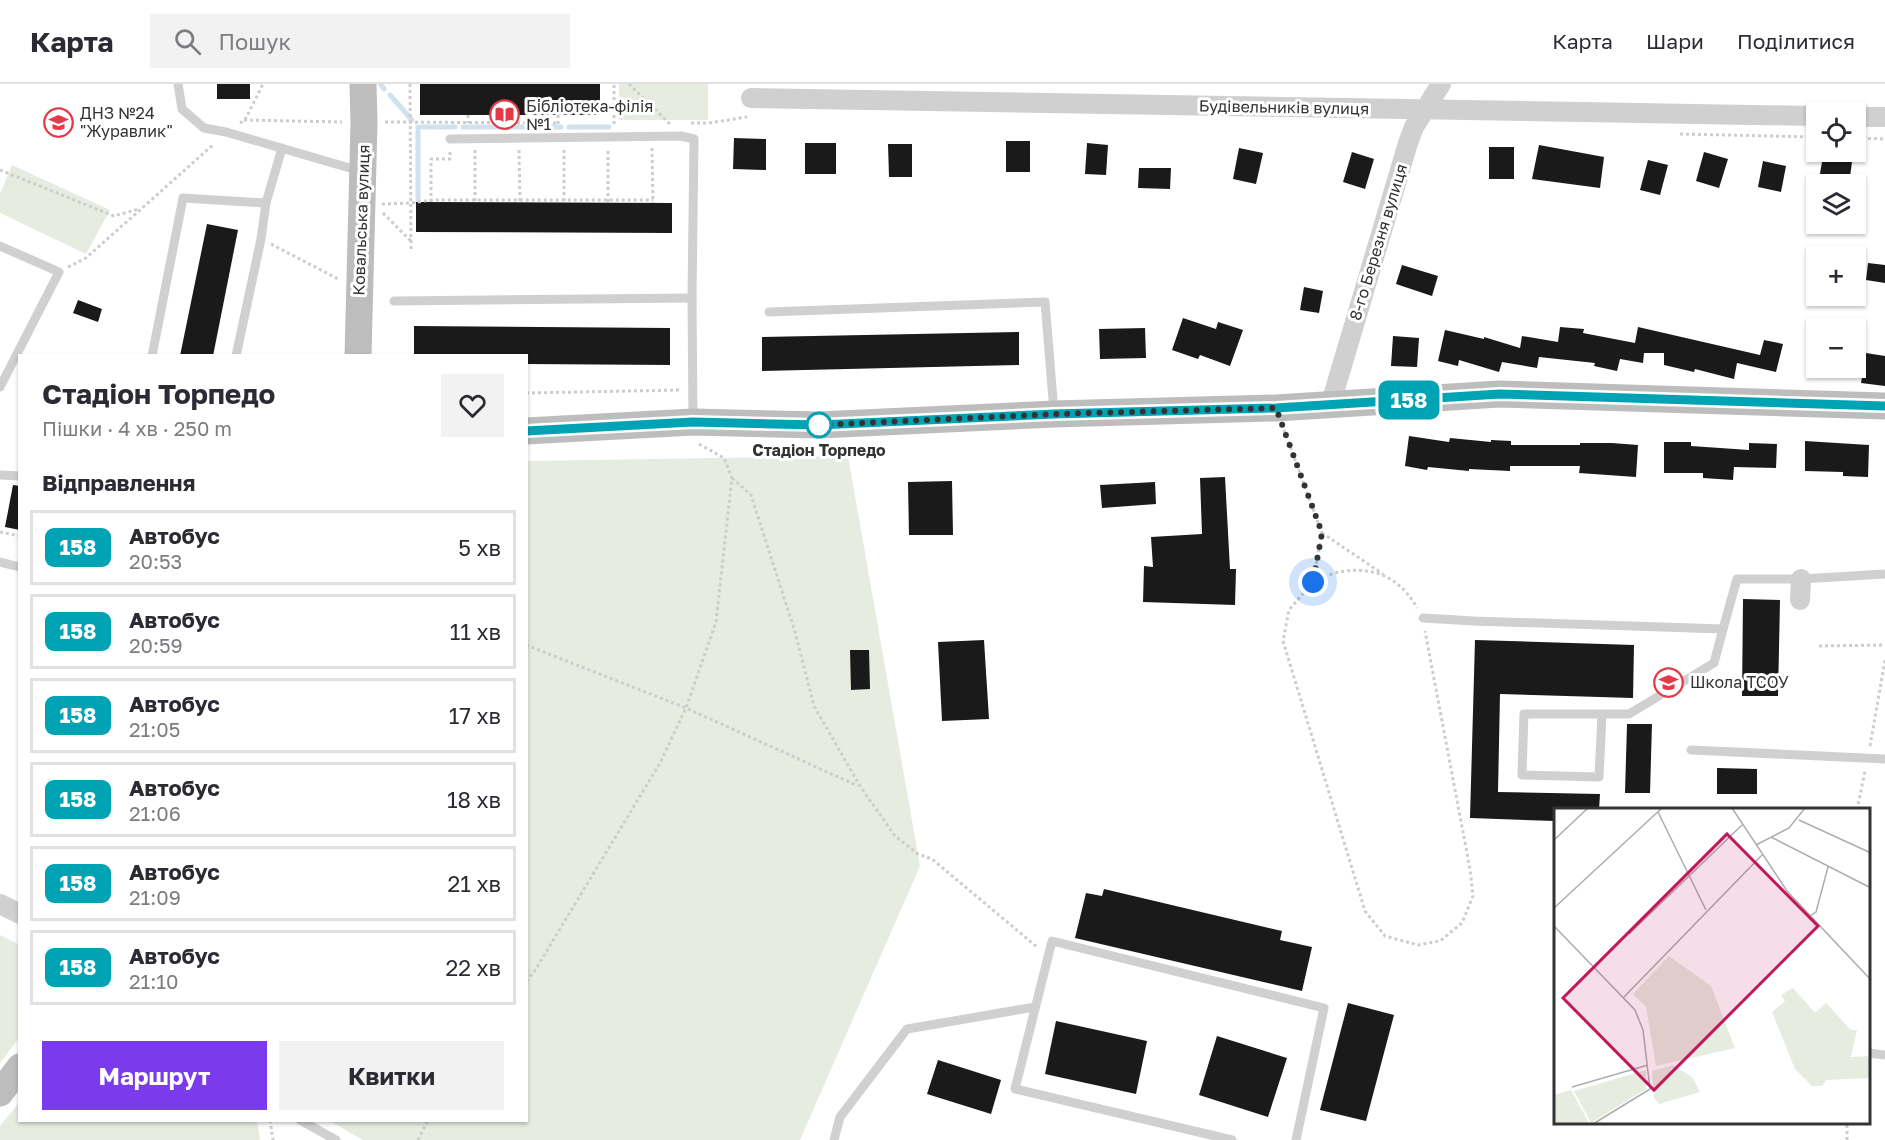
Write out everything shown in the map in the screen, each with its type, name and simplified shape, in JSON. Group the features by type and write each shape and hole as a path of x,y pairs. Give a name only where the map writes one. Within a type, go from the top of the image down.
{"street":[{"name":"Ковальська вулиця","path":"357,354 363,172 363,84"},
{"name":"8-го Березня вулиця","path":"1330,405 1408,143 1424,109 1441,84"},
{"name":"Будівельників вулиця","path":"753,108 1424,109 1806,116"},
{"path":"1866,117 1885,117"},
{"path":"528,431 694,432 1054,414 1276,408 1500,394 1885,406"},
{"path":"1800,600 1801,579"},
{"path":"0,904 18,913"},
{"path":"0,1093 18,1070"}],"lane":[{"path":"178,84 182,109 204,128 226,132 363,172"},
{"path":"450,139 652,136 681,136 694,139 692,298 694,432"},
{"path":"236,354 267,203 282,148"},
{"path":"152,354 183,198 267,203"},
{"path":"0,246 59,272 3,375 0,387"},
{"path":"394,301 692,298"},
{"path":"769,312 1045,302 1054,414"},
{"path":"0,475 18,476"},
{"path":"0,562 18,566"},
{"path":"1602,714 1599,777 1522,775 1524,714 1602,714 1629,714 1714,663 1737,579 1801,579 1885,574"},
{"path":"1423,618 1723,629"},
{"path":"1691,750 1885,759"},
{"path":"1232,1140 1015,1089 1052,941 1324,1008 1296,1140"},
{"path":"834,1140 840,1117 907,1029 1035,1007"},
{"path":"1870,1053 1885,1055"},
{"path":"304,1122 336,1140"}],"path":[{"path":"59,272 87,258 226,132 244,120 263,84"},
{"path":"410,84 411,249"},
{"path":"614,84 614,124"},
{"path":"629,84 681,136"},
{"path":"689,123 709,123 743,117 753,108"},
{"path":"468,115 468,123"},
{"path":"505,115 505,123"},
{"path":"235,121 345,122"},
{"path":"378,123 411,121 569,123"},
{"path":"659,124 680,123"},
{"path":"1674,134 1806,137"},
{"path":"411,242 375,204 431,201 652,202 652,136"},
{"path":"564,137 564,201"},
{"path":"608,137 608,201"},
{"path":"519,138 520,201"},
{"path":"1866,138 1885,139"},
{"path":"431,201 431,159 450,159 450,139"},
{"path":"475,139 475,201"},
{"path":"0,170 114,216 141,209"},
{"path":"261,239 340,280"},
{"path":"528,393 692,390"},
{"path":"1276,408 1322,533 1313,582"},
{"path":"694,432 724,458 732,478 750,495 795,632 814,706 860,786 895,836 918,854 932,859 1048,956"},
{"path":"528,978 540,963 660,763 686,708 716,622 732,478"},
{"path":"0,532 18,536"},
{"path":"1322,533 1392,580 1410,596 1423,618 1470,869 1473,896 1462,923 1440,940 1418,945 1385,936 1365,911 1283,641 1288,610 1313,582 1325,575 1342,570 1358,569 1375,572 1392,580"},
{"path":"1819,646 1885,645"},
{"path":"528,646 686,708 860,786"},
{"path":"1857,808 1885,660"},
{"path":"270,1122 273,1140"},
{"path":"418,1140 427,1122"}],"shaded area":[{"path":"619,84 708,84 708,120 619,120"},
{"path":"12,165 110,210 86,254 0,213 0,194"},
{"path":"848,456 920,866 800,1140 363,1140 332,1122 528,1122 528,461"},
{"path":"0,935 18,944 18,1039 0,1063"},
{"path":"18,1104 18,1122 257,1122 260,1140 0,1140 0,1126"}],"building":[{"path":"217,84 250,84 250,99 217,99"},
{"path":"420,84 600,84 600,115 420,115"},
{"path":"734,138 766,139 766,170 733,169"},
{"path":"1006,141 1030,141 1030,172 1006,172"},
{"path":"805,143 836,143 836,174 805,174"},
{"path":"1087,143 1108,145 1106,175 1085,174"},
{"path":"888,144 912,144 912,177 889,177"},
{"path":"1539,145 1604,157 1600,188 1532,179"},
{"path":"1489,147 1514,147 1514,179 1489,179"},
{"path":"1239,148 1263,153 1256,184 1233,179"},
{"path":"1352,152 1374,159 1365,189 1343,182"},
{"path":"1704,152 1728,159 1719,188 1696,181"},
{"path":"1648,160 1668,165 1660,195 1640,190"},
{"path":"1763,161 1786,166 1781,192 1758,187"},
{"path":"1822,162 1852,162 1850,174 1820,174"},
{"path":"1139,168 1171,168 1170,189 1138,188"},
{"path":"416,202 672,203 672,233 416,232"},
{"path":"207,224 238,230 213,354 180,354"},
{"path":"1868,263 1885,265 1885,283 1866,280"},
{"path":"1402,265 1438,276 1432,296 1396,284"},
{"path":"1304,287 1323,291 1319,313 1300,310"},
{"path":"78,300 102,309 98,322 73,313"},
{"path":"1183,318 1216,329 1218,322 1243,330 1230,366 1200,355 1198,359 1172,350"},
{"path":"414,326 670,328 670,365 528,364 528,354 414,354"},
{"path":"1560,327 1584,329 1583,333 1635,343 1638,327 1760,355 1764,340 1783,344 1776,372 1737,363 1734,379 1695,369 1694,372 1664,365 1664,353 1644,353 1643,363 1620,359 1617,371 1594,366 1595,363 1539,357 1537,368 1502,362 1499,372 1459,360 1458,366 1438,361 1445,330 1484,339 1484,337 1520,348 1522,336 1558,342"},
{"path":"1145,328 1146,358 1100,359 1099,329"},
{"path":"1019,332 1019,365 762,371 762,337"},
{"path":"1393,336 1419,338 1417,367 1391,366"},
{"path":"1866,353 1885,356 1885,386 1861,383 1862,378 1866,378"},
{"path":"1409,436 1449,442 1450,438 1491,442 1491,440 1511,441 1511,445 1612,443 1638,445 1636,477 1579,473 1580,466 1510,466 1510,471 1469,469 1469,471 1428,467 1427,470 1405,466"},
{"path":"1805,441 1869,445 1868,477 1843,476 1843,472 1805,471"},
{"path":"1664,442 1691,442 1691,446 1749,450 1749,443 1777,444 1776,468 1734,467 1733,480 1703,478 1703,473 1664,473"},
{"path":"1225,477 1230,569 1236,569 1235,605 1143,602 1144,566 1153,567 1151,537 1202,534 1200,478"},
{"path":"952,481 953,535 909,535 908,482"},
{"path":"1155,482 1156,504 1102,508 1100,485"},
{"path":"13,485 18,486 18,530 5,527"},
{"path":"1743,599 1780,600 1778,696 1742,696"},
{"path":"984,640 989,719 942,721 938,642"},
{"path":"1475,640 1634,645 1633,698 1500,694 1498,792 1600,794 1599,808 1554,808 1554,821 1470,818"},
{"path":"850,650 869,650 870,689 851,690"},
{"path":"1627,724 1652,724 1650,793 1625,793"},
{"path":"1717,768 1757,769 1757,794 1717,794"},
{"path":"1104,889 1282,931 1280,940 1312,947 1302,991 1075,938 1086,893 1102,896"},
{"path":"1348,1003 1394,1015 1366,1121 1320,1110"},
{"path":"1056,1021 1147,1041 1136,1094 1045,1074"},
{"path":"1217,1036 1287,1058 1268,1117 1199,1095"},
{"path":"938,1060 1001,1080 991,1114 927,1094"}],"waterway":[{"path":"381,85 384,89"},
{"path":"390,95 412,120"},
{"path":"418,127 418,204"},
{"path":"421,127 455,127"},
{"path":"463,127 561,127"},
{"path":"569,127 609,127"}],"bus line":[{"name":"158","path":"528,431 693,422 819,425 1054,414 1276,408 1500,394 1885,406"}],"place":[{"name":"Бібліотека-філія №1","path":"505,115"},
{"name":"ДНЗ №24 \"Журавлик\"","path":"59,122"},
{"name":"Стадіон Торпедо","path":"819,425"},
{"name":"Школа ТСОУ","path":"1669,682"}],"route":[{"path":"819,425 1054,414 1276,408 1322,533 1313,582"}]}
